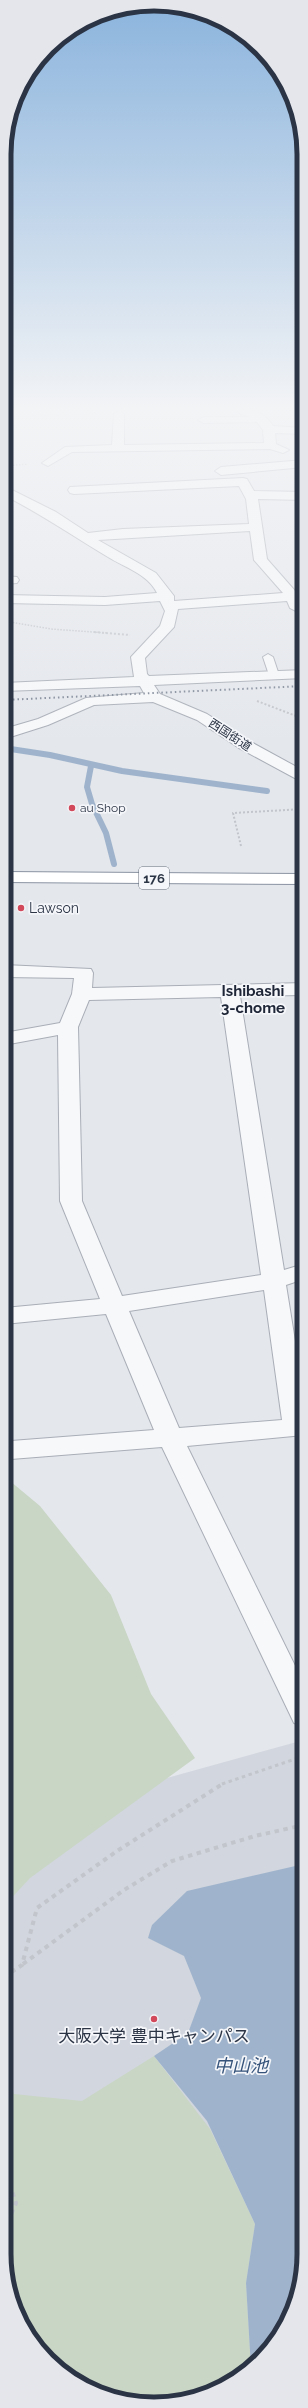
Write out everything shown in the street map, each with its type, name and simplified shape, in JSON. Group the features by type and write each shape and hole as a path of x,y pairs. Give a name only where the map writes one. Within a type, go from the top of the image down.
{"highway":[{"name":"176","path":"11,877 297,879"}],"street":[{"path":"11,732 43,722 91,701 154,697 140,674 138,657 167,626 172,611 168,601 152,576 113,555 60,519"},
{"path":"255,519 261,560 297,595"},
{"path":"88,537 123,533 256,527"},
{"path":"11,599 168,601 297,596"},
{"path":"11,687 297,674"},
{"path":"11,676 44,685"},
{"name":"西国街道","path":"154,697 168,701 202,717 245,745 297,774"},
{"path":"11,971 84,973 82,994 68,1027 71,1201 170,1438 297,1700"},
{"path":"82,994 297,989"},
{"path":"11,1450 296,1428 230,990"},
{"path":"11,1039 68,1027"},
{"path":"11,1315 114,1305 274,1281 297,1273"}],"lane":[{"path":"268,657 274,675"}],"path":[{"path":"11,622 51,629 121,633 154,639"},
{"path":"257,701 297,716"},
{"path":"241,846 233,813 297,810"},
{"path":"22,1965 37,1908 117,1851 227,1781 297,1758"},
{"path":"11,1972 124,1890 172,1861 255,1836 297,1827"},
{"path":"11,2188 16,2203 11,2215"}],"shaded area":[{"name":"大阪大学 豊中キャンパス","path":"11,1502 41,1529 149,1783 297,1742 296,2273 286,2309 278,2326 262,2348 248,2362 226,2378 209,2386 191,2392 163,2397 135,2396 99,2386 82,2378 60,2362 46,2348 30,2326 22,2309 12,2273"}],"green space":[{"path":"11,1482 40,1506 111,1595 151,1694 195,1758 30,1878 11,1898"},
{"path":"154,2056 210,2129 255,2224 246,2283 250,2360 226,2378 209,2386 173,2396 145,2397 117,2392 82,2378 60,2362 46,2348 30,2326 16,2291 11,2263 11,2085 14,2094 82,2101"}],"water":[{"name":"中山池","path":"297,1866 297,2263 292,2291 278,2326 262,2348 250,2360 246,2283 255,2224 207,2121 154,2056 188,2033 201,1998 184,1956 148,1938 152,1925 187,1891"}],"waterway":[{"path":"11,749 50,755 122,771 267,791"},
{"path":"91,766 87,787 92,804 106,833 114,864"}],"railway":[{"path":"11,700 297,686"}],"place":[{"name":"au Shop","path":"72,808"},
{"name":"Lawson","path":"21,908"},
{"name":"大阪大学 豊中キャンパス","path":"154,2019"}],"district":[{"name":"Ishibashi 3-chome","path":"253,1000"}]}
